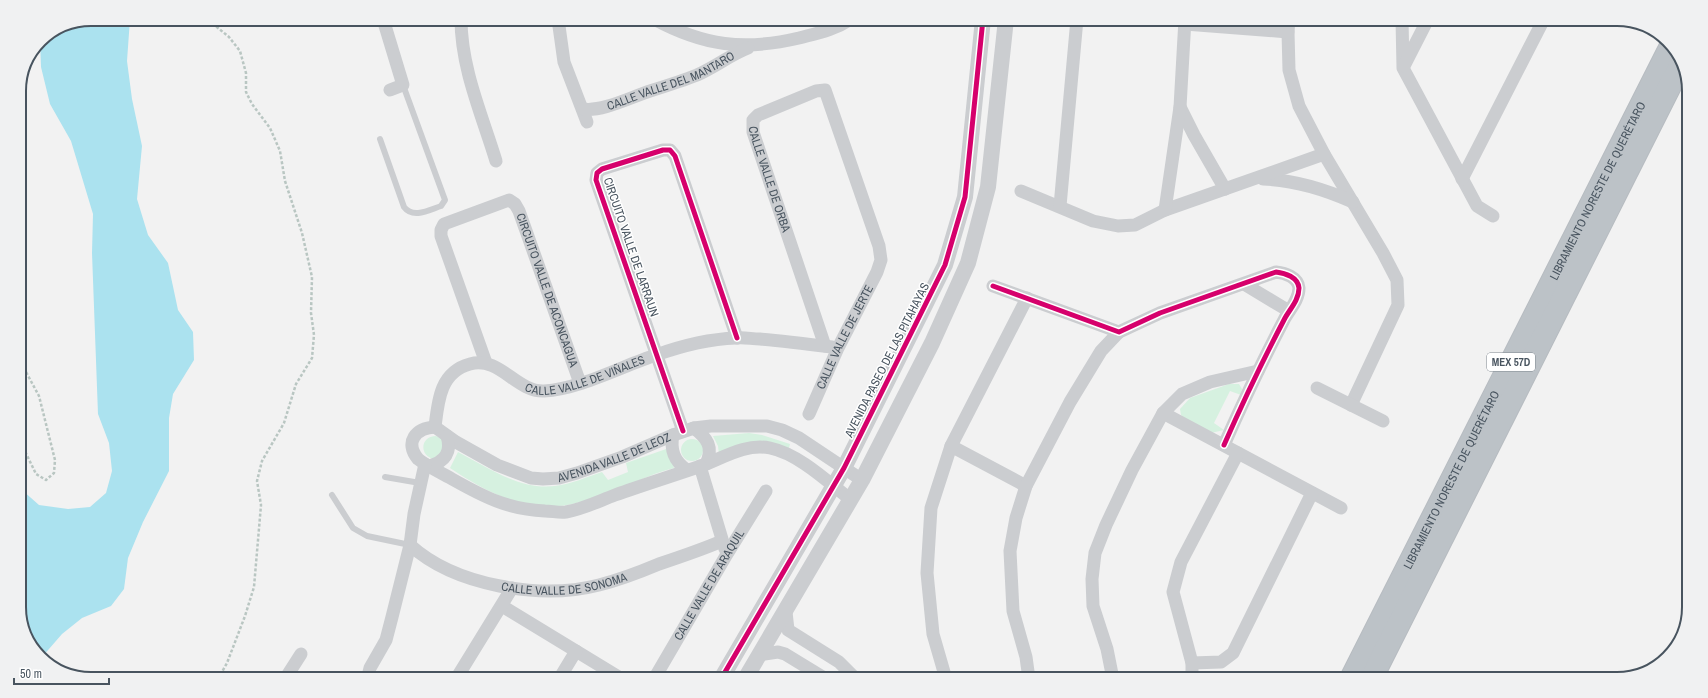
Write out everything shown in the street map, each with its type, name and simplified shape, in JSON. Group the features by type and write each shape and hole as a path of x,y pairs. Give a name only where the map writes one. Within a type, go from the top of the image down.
{"highway":[{"name":"LIBRAMIENTO NORESTE DE QUERÉTARO","path":"1355,672 1668,51"},
{"name":"LIBRAMIENTO NORESTE DE QUERÉTARO","path":"1375,672 1678,69"}],"street":[{"path":"384,26 402,85 390,90"},
{"path":"461,26 466,65 496,161"},
{"path":"559,26 564,62 587,122"},
{"path":"667,26 675,30 713,42 732,45 755,45 784,41 815,34 840,26"},
{"name":"AVENIDA PASEO DE LAS PITAHAYAS","path":"724,672 844,468 945,265 965,197 982,26"},
{"path":"749,672 786,612 862,480 932,343 968,263 988,187 1005,26"},
{"path":"1060,206 1076,26"},
{"path":"1165,210 1180,107 1185,26"},
{"path":"1288,26 1289,70 1297,98 1324,154 1383,253 1397,280 1398,305 1351,405"},
{"path":"1402,26 1403,68 1477,206 1493,216"},
{"path":"1403,68 1424,26"},
{"path":"1462,179 1540,26"},
{"name":"CALLE VALLE DEL MANTARO","path":"583,109 589,110 610,105 697,75 722,63 733,54 755,45"},
{"name":"CALLE VALLE DE ORBA","path":"825,346 753,132 753,120 758,115 816,91 825,90 879,246 881,260"},
{"path":"976,91 999,92"},
{"path":"1180,107 1225,189"},
{"name":"CIRCUITO VALLE DE LARRAUN","path":"684,431 596,180 597,173 602,169 663,150 670,150 675,156 737,338"},
{"path":"1021,191 1093,221 1118,226 1135,225 1165,210 1324,154"},
{"path":"1256,178 1283,179 1324,189 1353,202"},
{"name":"CIRCUITO VALLE DE ACONCAGUA","path":"486,362 440,236 444,224 509,200 515,204 519,211 580,384"},
{"name":"CALLE VALLE DE JERTE","path":"810,414 838,348 877,272 881,260"},
{"path":"1028,672 1026,657 1013,611 1010,551 1016,518 1026,486 1070,402 1102,351 1120,332 1160,313 1276,272 1284,272 1292,276 1299,286 1298,297 1289,311 1258,371 1224,445"},
{"path":"1244,284 1289,311"},
{"path":"993,286 1120,332"},
{"path":"944,672 934,634 927,573 931,508 951,446 1027,298"},
{"name":"CALLE VALLE DE VIÑALES","path":"486,362 534,390 545,391 580,384 657,354 712,341 737,338 782,340 838,348"},
{"path":"486,362 470,364 454,371 444,381 440,395 435,427 420,430 415,434 412,440 412,447 414,454 427,465 479,495 501,504 534,510 565,512 589,506 740,450 755,448 769,448 788,453 851,500"},
{"path":"1112,672 1107,648 1093,606 1092,579 1095,553 1106,525 1132,470 1163,413 1182,394 1210,382 1258,371"},
{"path":"1317,388 1383,421"},
{"path":"1163,413 1341,508"},
{"name":"AVENIDA VALLE DE LEOZ","path":"435,427 447,436 497,465 531,478 543,479 558,478 577,473 622,457 684,431 719,426 766,426 782,430 799,438 862,480"},
{"name":"CIRCUITO VALLE DE LARRAUN","path":"684,431 703,435 709,444 710,456 703,465 722,541 727,554"},
{"name":"CIRCUITO VALLE DE LARRAUN","path":"684,431 671,443 675,459 680,466 687,470"},
{"path":"427,465 437,464 444,459 449,448 447,436"},
{"path":"788,453 799,438"},
{"path":"951,446 1026,486"},
{"path":"1192,672 1192,663 1173,592 1181,562 1238,453"},
{"path":"369,672 386,640 410,545 420,483 427,465"},
{"name":"CALLE VALLE DE ARAQUIL","path":"658,672 727,554 766,491"},
{"path":"1192,663 1221,662 1233,653 1312,493"},
{"name":"CALLE VALLE DE SONOMA","path":"410,545 419,554 470,579 512,588 574,590 599,585 722,541"},
{"path":"460,672 512,588"},
{"path":"502,606 610,672"},
{"path":"786,612 788,630 839,662 849,672"},
{"path":"563,672 576,651"},
{"path":"759,655 778,652 785,654 815,672"},
{"path":"289,672 301,654"},
{"path":"834,672 839,662"}],"lane":[{"path":"380,139 404,207 408,212 414,214 442,206 444,200 402,85"},
{"path":"385,477 420,483"},
{"path":"332,495 353,528 367,536 410,545"}],"path":[{"path":"216,26 229,37 240,51 246,72 246,92 252,104 270,128 280,151 285,181 302,233 312,277 311,313 314,335 312,358 296,384 284,423 262,461 257,481 261,505 254,587 227,663 222,672"},
{"path":"26,372 39,396 55,460 54,473 46,480 36,474 26,453"}],"green space":[{"path":"1229,384 1239,384 1242,389 1241,395 1230,391 1214,423 1224,430 1211,433 1185,419 1181,415 1180,409 1190,398"},
{"path":"749,433 762,435 790,444 789,448 719,454 718,446 713,436"},
{"path":"436,436 442,439 445,449 434,459 426,454 423,446 427,439"},
{"path":"688,439 696,439 703,446 703,454 696,461 688,461 681,454 681,446"},
{"path":"669,448 674,468 589,499 567,505 535,506 520,503 477,485 450,468 458,452 493,471 517,481 529,485 555,486 573,482 602,472 608,480 628,472 626,463"}],"water":[{"path":"91,26 130,26 127,61 132,99 142,146 137,199 148,235 168,263 178,310 193,332 194,360 173,394 169,418 169,471 143,522 128,558 124,589 111,606 82,618 62,634 45,653 39,647 29,628 26,612 26,494 39,505 68,509 90,507 106,493 112,471 109,443 98,414 92,253 93,214 71,141 50,104 41,67 40,50 58,35 70,29"}],"cycle path":[{"path":"725,672 844,468 945,265 965,197 982,26"},
{"path":"683,431 596,180 597,173 602,169 663,150 670,150 675,156 737,338"},
{"path":"993,286 1119,332 1160,313 1276,272 1283,273 1294,278 1299,288 1296,300 1269,350 1224,445"}]}
